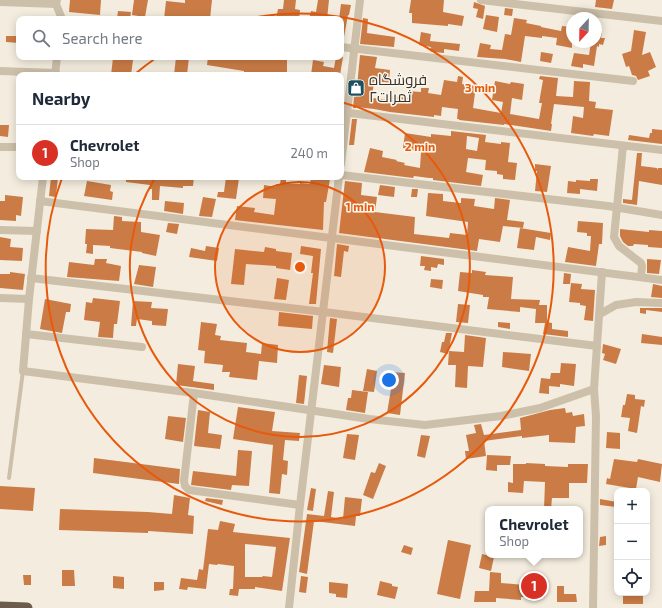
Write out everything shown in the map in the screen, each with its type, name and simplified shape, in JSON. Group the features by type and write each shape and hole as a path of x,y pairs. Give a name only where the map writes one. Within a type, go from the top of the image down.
{"highway":[{"path":"0,607 27,608"}],"street":[{"path":"360,0 355,48 344,112 662,150"},
{"path":"481,0 662,22"},
{"path":"0,2 56,2 61,16"},
{"path":"344,47 633,81"},
{"path":"56,72 57,60"},
{"path":"0,71 19,72"},
{"path":"623,146 614,237 619,246 641,263 641,277"},
{"path":"0,147 16,147"},
{"path":"344,176 616,208 662,215"},
{"path":"43,180 31,278 23,371 425,425 501,416 540,408 594,389"},
{"path":"289,608 339,180"},
{"path":"40,201 662,280"},
{"path":"0,230 37,231"},
{"path":"593,608 596,416 594,389 602,272"},
{"path":"31,278 597,346"},
{"path":"0,298 29,299"},
{"path":"600,314 616,305 636,302 662,303"},
{"path":"26,334 142,347"},
{"path":"194,393 184,481 185,486 189,490 300,505"}],"lane":[{"path":"9,478 23,371"}],"building":[{"path":"70,0 101,0 100,15 69,12"},
{"path":"134,0 148,0 145,16 132,15"},
{"path":"185,0 212,0 210,16 164,16 166,1 185,3"},
{"path":"284,0 296,0 295,9 300,10 299,16 277,16 278,9 283,9"},
{"path":"318,0 329,0 327,16 310,16 311,11 316,12"},
{"path":"411,0 444,0 443,12 464,16 462,26 412,23 412,13 409,13"},
{"path":"596,0 614,0 612,9 595,7"},
{"path":"474,2 485,6 483,19 476,17 478,9 473,8"},
{"path":"341,4 351,5 344,37 344,16 339,16"},
{"path":"505,8 513,9 512,16 504,15"},
{"path":"118,11 131,12 130,16 117,16"},
{"path":"486,15 499,17 497,32 483,29"},
{"path":"363,18 368,19 367,33 395,37 394,47 360,44"},
{"path":"514,18 527,20 526,23 561,31 562,26 566,26 566,47 556,45 557,38 525,36 521,62 477,57 480,43 491,45 490,49 502,50 505,34 511,35"},
{"path":"634,30 646,32 642,55 650,52 656,67 648,71 650,76 638,80 636,76 632,75 629,66 626,67 622,54 631,51"},
{"path":"421,32 431,34 430,41 460,44 459,51 444,49 444,53 430,51 431,47 419,45"},
{"path":"6,36 16,36 16,43 6,42"},
{"path":"602,38 605,38 603,45"},
{"path":"590,48 597,48 594,66 583,64 583,68 571,66 574,53 589,55"},
{"path":"541,52 553,54 551,63 540,61"},
{"path":"360,55 377,57 375,68 390,70 389,83 374,81 372,98 392,100 392,96 408,98 408,91 421,92 421,88 429,88 428,93 441,95 444,80 457,82 458,76 463,77 462,84 476,86 473,108 501,113 503,102 492,100 495,81 510,84 511,82 524,84 522,100 512,98 510,114 539,119 542,103 539,103 543,80 539,79 540,76 558,78 556,96 573,97 574,81 590,82 589,101 596,102 595,108 613,110 609,136 594,134 593,136 571,133 573,116 583,118 584,107 554,104 551,131 504,124 459,120 457,119 458,109 442,107 441,116 434,115 434,117 356,107 353,108 354,97 356,97"},
{"path":"113,60 133,60 131,72 111,72"},
{"path":"176,60 189,60 187,72 174,72"},
{"path":"208,60 287,60 287,72 244,72 207,65"},
{"path":"313,60 324,62 323,66 334,68 335,60 342,60 340,72 311,72"},
{"path":"352,119 357,119 354,145 349,145"},
{"path":"0,125 9,125 8,137 0,136"},
{"path":"652,129 662,130 662,144 628,140 629,135 649,138 650,133 652,133"},
{"path":"451,131 486,135 485,142 501,144 501,142 510,143 508,162 517,163 515,180 503,179 503,175 497,174 497,171 485,170 486,160 468,158 466,172 483,175 481,186 433,180 433,178 414,176 413,178 364,172 370,148 383,151 382,157 397,160 396,161 405,163 404,165 420,168 421,152 403,148 405,133 431,137 431,134 451,136","holes":["467,136 479,138 477,151 466,149"]},
{"path":"637,153 642,153 641,166 657,168 658,170 658,168 662,168 662,185 639,181 637,205 623,203 623,199 632,200"},
{"path":"535,164 551,166 547,192 535,191 537,171 535,171"},
{"path":"590,179 598,179 597,191 580,189 580,194 567,193 568,181 590,181"},
{"path":"51,180 58,180 56,197 49,196"},
{"path":"126,180 194,180 193,186 183,186 183,188 160,186 159,200 152,200 152,189 150,189 150,185 126,182"},
{"path":"226,180 239,180 236,199 217,197 218,192 224,192"},
{"path":"281,180 286,180 286,183 310,184 311,180 330,180 326,202 324,202 323,230 235,220 237,206 255,208 254,212 274,215 276,199 263,198 264,185 276,187 276,184 280,185"},
{"path":"87,181 111,185 110,191 113,192 112,200 84,196"},
{"path":"345,181 362,183 361,195 377,197 375,212 415,217 414,234 449,238 450,233 467,235 468,222 426,216 428,193 443,194 443,201 461,203 461,198 475,199 474,206 494,209 495,198 510,200 507,220 524,222 523,228 503,226 500,242 479,239 477,251 339,233"},
{"path":"380,185 395,187 394,197 378,195"},
{"path":"412,189 418,189 417,197 411,197"},
{"path":"5,195 23,197 21,216 16,215 16,221 0,220 0,201 5,201"},
{"path":"203,197 216,199 212,217 199,216"},
{"path":"165,201 184,203 183,214 164,211"},
{"path":"114,216 122,217 122,221 141,222 141,232 160,235 156,256 142,252 110,248 110,246 93,245 93,254 86,253 86,229 113,230"},
{"path":"578,221 603,223 602,244 599,244 596,266 565,262 568,247 590,251 591,236 587,236 587,233 577,232"},
{"path":"168,223 179,224 177,234 166,232"},
{"path":"520,228 551,233 550,240 536,237 534,250 517,248"},
{"path":"620,229 649,232 649,230 662,231 662,248 634,244 633,246 628,246 623,242 620,236"},
{"path":"0,237 11,239 10,247 23,248 22,261 0,260"},
{"path":"337,244 349,246 348,252 344,251 341,277 334,276"},
{"path":"206,246 219,248 217,261 189,257 191,248 205,251"},
{"path":"301,246 321,249 316,304 309,304 313,273 311,273 313,256 300,254"},
{"path":"265,247 276,249 276,251 292,253 290,270 276,268 276,266 246,264 244,285 231,284 235,249 264,252"},
{"path":"421,256 444,259 444,265 438,264 437,268 431,267 431,271 424,270 425,266 420,266"},
{"path":"95,259 107,259 106,263 121,266 119,281 67,277 69,262 94,265"},
{"path":"647,259 661,260 659,274 647,273"},
{"path":"139,265 156,267 153,287 134,284"},
{"path":"472,270 486,272 485,275 513,277 511,299 540,300 539,305 547,305 547,322 552,323 552,329 568,331 568,337 543,334 545,323 535,323 536,309 520,307 520,312 487,309 489,297 458,291 460,272 472,273"},
{"path":"10,272 25,274 23,290 0,288 0,274 10,274"},
{"path":"564,273 571,274 570,284 563,284"},
{"path":"277,278 289,280 286,300 274,299"},
{"path":"431,279 443,280 442,289 430,287"},
{"path":"571,283 582,284 581,289 595,290 593,321 584,320 586,306 580,305 580,303 569,302"},
{"path":"653,284 662,286 662,298 651,297"},
{"path":"93,298 120,301 117,324 114,324 113,338 98,337 100,322 84,320 86,302 92,303"},
{"path":"45,299 71,304 70,312 66,312 62,333 40,329"},
{"path":"133,301 152,302 151,308 168,309 166,326 152,325 152,321 137,319 136,326 131,326"},
{"path":"458,304 470,305 468,323 456,322"},
{"path":"640,308 662,308 662,312 646,310 646,314 640,313"},
{"path":"279,312 313,316 312,329 278,326"},
{"path":"330,318 337,319 333,353 327,352"},
{"path":"201,322 217,324 215,335 221,336 220,340 247,343 246,352 261,354 262,343 278,345 277,363 259,361 257,380 229,377 230,372 222,372 223,365 204,363 205,351 198,350"},
{"path":"498,322 510,323 510,329 498,327"},
{"path":"446,333 452,333 448,354 440,352"},
{"path":"642,334 662,337 662,345 641,343"},
{"path":"465,335 486,338 483,367 468,366 467,388 455,387 456,365 448,365 449,351 464,352"},
{"path":"603,344 621,349 616,364 603,360 605,354 602,353"},
{"path":"503,352 531,354 529,371 502,367"},
{"path":"561,363 576,364 574,386 560,384 560,387 549,386 549,394 539,393 541,378 550,379 551,373 560,373"},
{"path":"178,364 195,366 193,381 214,384 214,390 176,385"},
{"path":"324,365 341,367 339,387 321,384"},
{"path":"367,369 377,371 374,392 363,391"},
{"path":"391,372 405,373 400,415 387,413 391,389 389,388"},
{"path":"299,375 307,376 304,404 296,403"},
{"path":"352,390 368,392 365,413 346,410 348,398 351,398"},
{"path":"627,394 635,395 635,399 645,400 644,407 641,406 637,433 628,431 630,418 621,417"},
{"path":"238,407 275,412 272,431 300,433 299,441 285,440 283,460 288,461 287,475 282,474 280,494 269,493 273,445 233,439"},
{"path":"565,408 566,413 572,412 573,416 584,414 585,426 576,427 575,443 549,442 549,435 522,438 522,436 484,441 486,456 466,459 465,451 469,451 466,435 476,433 474,425 481,424 484,435 521,430 520,418 550,410"},
{"path":"198,410 210,412 208,433 222,435 220,449 194,446"},
{"path":"168,416 186,418 183,442 165,439"},
{"path":"607,432 620,433 620,449 606,448"},
{"path":"347,434 359,435 355,460 343,458"},
{"path":"421,435 430,436 425,458 417,456"},
{"path":"238,450 252,451 249,486 232,485 231,490 191,485 193,471 236,476"},
{"path":"487,455 511,456 510,465 497,465 497,471 486,470"},
{"path":"94,458 180,469 179,484 93,473"},
{"path":"614,459 637,462 638,459 662,464 660,482 638,477 636,488 630,488 606,484 607,478 610,479"},
{"path":"379,463 386,466 373,499 363,495 371,472 375,473"},
{"path":"513,464 545,464 545,466 568,467 568,464 588,464 587,483 569,483 569,498 552,498 551,506 544,506 545,482 524,481 523,493 508,492 508,482 513,483"},
{"path":"0,486 35,488 33,511 0,509"},
{"path":"311,488 316,489 313,511 307,510"},
{"path":"328,491 334,492 331,517 343,519 345,497 362,499 360,516 356,516 355,526 314,521 307,574 299,572 307,514 324,516"},
{"path":"174,495 190,498 188,515 194,516 193,534 148,531 148,533 59,530 60,509 172,514"},
{"path":"206,498 223,500 222,505 205,501"},
{"path":"600,499 614,501 614,507 600,505"},
{"path":"220,521 235,524 233,532 290,538 282,591 255,587 255,589 239,589 238,596 229,595 230,589 233,589 234,566 218,564 209,564 206,589 188,587 187,590 179,589 181,578 197,580 199,569 203,570 208,529 218,530","holes":["245,544 276,547 272,577 245,577"]},
{"path":"606,536 606,545 599,546 600,537"},
{"path":"448,540 471,545 460,599 437,594"},
{"path":"404,545 413,548 411,555 401,552"},
{"path":"482,554 485,555 485,558 494,558 491,571 479,568"},
{"path":"62,570 74,570 75,586 62,586"},
{"path":"490,572 501,573 501,583 524,585 524,580 545,580 545,597 521,597 521,600 496,598 496,602 474,602 475,591 489,591"},
{"path":"23,575 31,575 31,585 24,585"},
{"path":"113,576 124,577 124,589 113,588"},
{"path":"301,576 308,577 306,593 299,592"},
{"path":"380,581 398,587 395,599 377,595"},
{"path":"154,582 164,582 164,590 154,591"},
{"path":"329,582 348,584 347,598 336,597 336,594 329,593"},
{"path":"557,586 564,586 564,594 576,594 577,602 557,602"},
{"path":"623,596 643,596 643,604 623,604"}],"place":[{"name":"فروشگاه ثمرات٢","path":"356,88"},
{"name":"Chevrolet","path":"534,586"}]}
